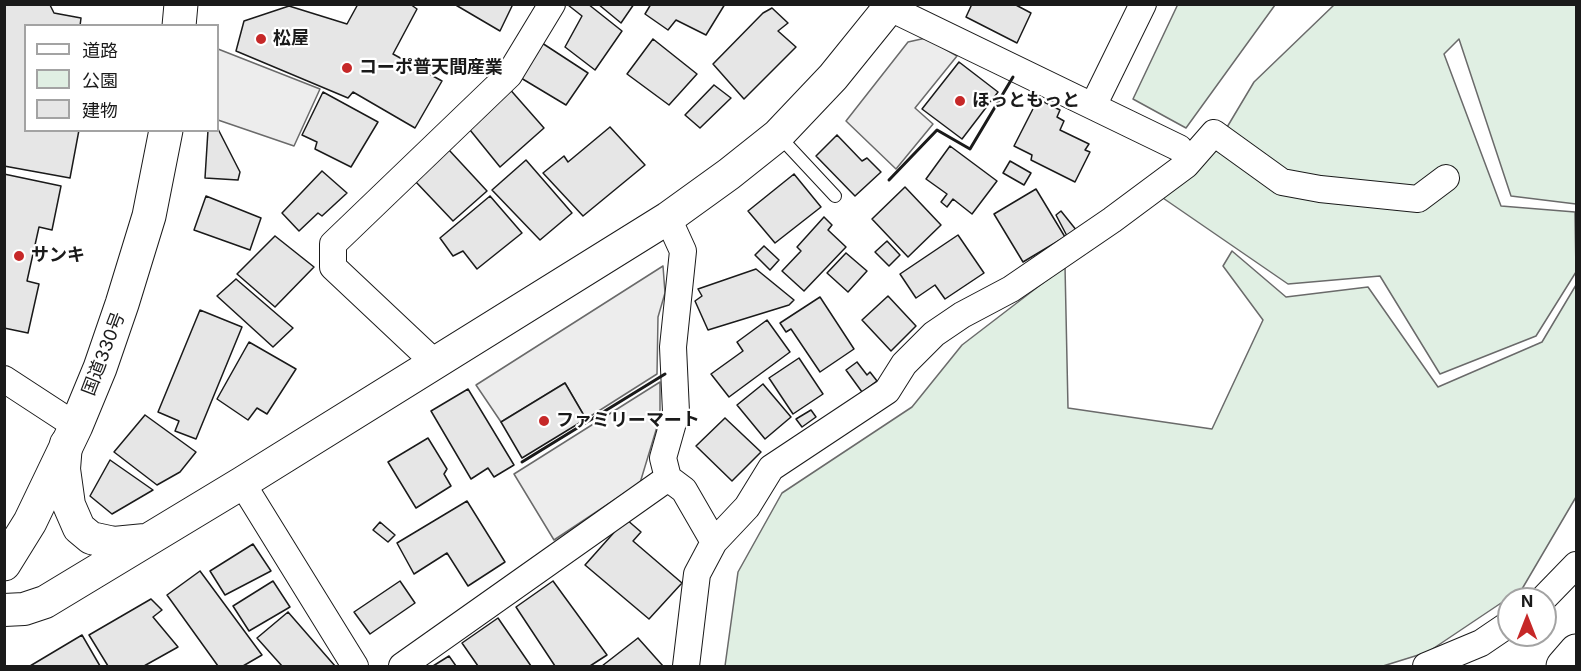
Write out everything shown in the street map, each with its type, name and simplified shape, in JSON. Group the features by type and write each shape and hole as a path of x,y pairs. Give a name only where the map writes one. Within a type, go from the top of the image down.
{"highway":[{"path":"179,24 180,4"},
{"name":"国道330号","path":"4,564 30,522 71,435 123,304 149,216 166,132"},
{"path":"1563,666 1576,651"}],"street":[{"path":"435,363 333,267 333,244 509,75 552,4"},
{"path":"1093,106 1143,4"},
{"path":"4,610 24,609 45,602 242,483 668,218 778,135 833,77 891,6 1179,148"},
{"path":"686,666 697,574 714,542 747,507 771,468 886,391 904,364 934,334 962,315 1011,290 1186,165 1214,133 1282,182 1320,189 1418,199 1446,178"},
{"path":"668,218 683,251 672,347 676,412 663,458 668,478 684,490 714,542"},
{"path":"4,380 71,435 64,469 69,505 79,528 91,538 114,543 149,539"},
{"path":"402,666 668,478"},
{"path":"242,483 355,666"},
{"path":"1555,587 1576,565"},
{"path":"1426,666 1481,643 1497,632"}],"lane":[{"path":"778,135 835,196"}],"green space":[{"path":"1178,4 1275,5 1186,128 1133,99"},
{"path":"1334,5 1576,5 1576,204 1511,196 1459,39 1444,54 1501,206 1575,212 1576,272 1536,336 1440,374 1380,276 1288,284 1160,196 1217,144 1254,82"},
{"path":"1232,251 1286,297 1368,287 1438,387 1542,342 1576,285 1576,497 1523,587 1497,587 1497,606 1428,652 1383,666 725,666 738,572 782,493 912,407 962,345 1065,266 1068,408 1212,429 1263,320 1223,266"}],"shaded area":[{"path":"926,38 957,56 915,108 933,124 896,169 846,121 908,42"},
{"path":"219,49 320,89 294,146 219,120"},
{"path":"663,266 665,293 658,317 657,374 586,419 565,383 501,422 476,385"},
{"path":"660,382 660,417 640,483 554,540 514,474"}],"building":[{"path":"4,4 47,4 54,13 81,18 80,24 24,24 24,132 79,132 70,178 4,166"},
{"name":"コーポ普天間産業","path":"358,4 410,4 417,9 393,54 442,81 415,128 353,92 348,98 236,51 244,21 289,6 347,24"},
{"path":"454,4 513,4 500,31"},
{"path":"588,4 622,31 595,70 565,47 582,16 568,5"},
{"path":"598,4 634,4 621,23"},
{"path":"651,4 725,4 706,35 676,20 668,30 645,14"},
{"path":"972,4 1014,4 1031,13 1017,43 966,17"},
{"path":"772,8 788,23 778,31 796,47 744,99 713,64 763,13"},
{"path":"653,39 697,74 669,105 627,74"},
{"path":"542,43 588,73 566,105 521,78"},
{"name":"ほっともっと","path":"959,62 998,92 962,139 922,109"},
{"path":"714,85 731,98 700,128 685,115"},
{"path":"507,86 544,128 500,167 466,125"},
{"path":"323,92 378,122 351,167 315,149 317,142 302,135"},
{"path":"1038,99 1060,110 1057,117 1064,121 1060,130 1089,144 1085,150 1090,152 1075,182 1031,160 1032,155 1014,146"},
{"path":"610,127 645,165 583,216 543,173 564,156 568,162"},
{"path":"219,131 240,172 238,180 205,178 208,132"},
{"path":"837,135 862,161 867,158 881,172 855,196 816,156"},
{"path":"950,146 997,181 972,214 953,199 947,207 941,202 947,194 926,179"},
{"path":"449,150 487,191 453,221 415,181"},
{"path":"526,160 572,213 540,240 492,190"},
{"path":"1010,161 1031,173 1024,185 1003,173"},
{"path":"322,171 347,193 322,216 318,213 299,231 282,213"},
{"name":"サンキ","path":"4,174 61,186 52,230 39,227 27,281 39,284 28,333 4,328"},
{"path":"794,174 821,207 775,243 748,211"},
{"path":"905,187 941,225 908,257 872,219"},
{"path":"1036,189 1065,237 1023,262 994,214"},
{"path":"206,196 261,218 250,250 194,230"},
{"path":"490,196 522,233 477,269 463,251 453,256 440,238"},
{"path":"1061,211 1077,231 1067,236 1056,215"},
{"path":"824,217 832,225 828,230 846,247 804,291 782,271 801,251 797,247"},
{"path":"958,235 984,273 945,299 935,285 916,298 900,274"},
{"path":"275,236 314,267 275,307 237,274"},
{"path":"887,241 900,255 889,266 875,252"},
{"path":"764,246 779,260 770,270 755,255"},
{"path":"846,253 867,271 848,292 827,273"},
{"path":"756,269 794,300 789,305 708,330 695,301 702,296 698,289"},
{"path":"236,279 293,328 273,347 217,296"},
{"path":"888,296 916,326 891,351 862,320"},
{"path":"820,297 854,349 820,372 791,329 786,332 780,323"},
{"path":"200,310 242,327 196,439 175,431 179,421 158,412"},
{"path":"767,320 790,352 729,397 711,374 743,351 737,342"},
{"path":"249,342 296,369 267,414 257,408 248,420 217,399"},
{"path":"799,358 823,394 793,414 769,378"},
{"path":"857,362 867,375 870,372 877,381 862,392 846,370"},
{"name":"ファミリーマート","path":"565,383 586,419 522,458 501,422"},
{"path":"763,384 791,417 765,439 737,405"},
{"path":"468,389 514,465 494,477 488,468 471,479 431,411"},
{"path":"811,410 816,417 802,427 796,419"},
{"path":"145,415 196,452 180,472 157,485 114,452"},
{"path":"725,418 761,452 732,481 696,446"},
{"path":"428,438 447,469 444,474 451,486 416,508 388,462"},
{"path":"110,460 153,490 112,514 90,496"},
{"path":"467,501 505,562 468,586 447,553 414,574 397,543"},
{"path":"626,519 641,532 633,541 682,583 649,619 585,565"},
{"path":"380,522 395,535 388,542 373,530"},
{"path":"253,544 271,571 225,595 210,571"},
{"path":"200,571 262,655 243,666 218,666 167,595"},
{"path":"273,581 290,607 249,631 233,606"},
{"path":"400,581 415,603 370,634 354,612"},
{"path":"553,581 607,655 590,666 555,666 516,607"},
{"path":"151,599 162,610 153,617 178,647 144,666 108,666 89,635"},
{"path":"288,612 335,666 282,666 257,638"},
{"path":"498,618 531,666 478,666 462,643"},
{"path":"82,635 100,666 30,666"},
{"path":"638,638 663,666 602,666"},
{"path":"449,656 456,666 433,666"}],"wall":[{"path":"889,180 937,130 970,149 1013,77"},
{"path":"522,462 665,374"}],"place":[{"name":"松屋","path":"261,39"},
{"name":"コーポ普天間産業","path":"347,68"},
{"name":"ほっともっと","path":"960,101"},
{"name":"サンキ","path":"19,256"},
{"name":"ファミリーマート","path":"544,421"}]}
